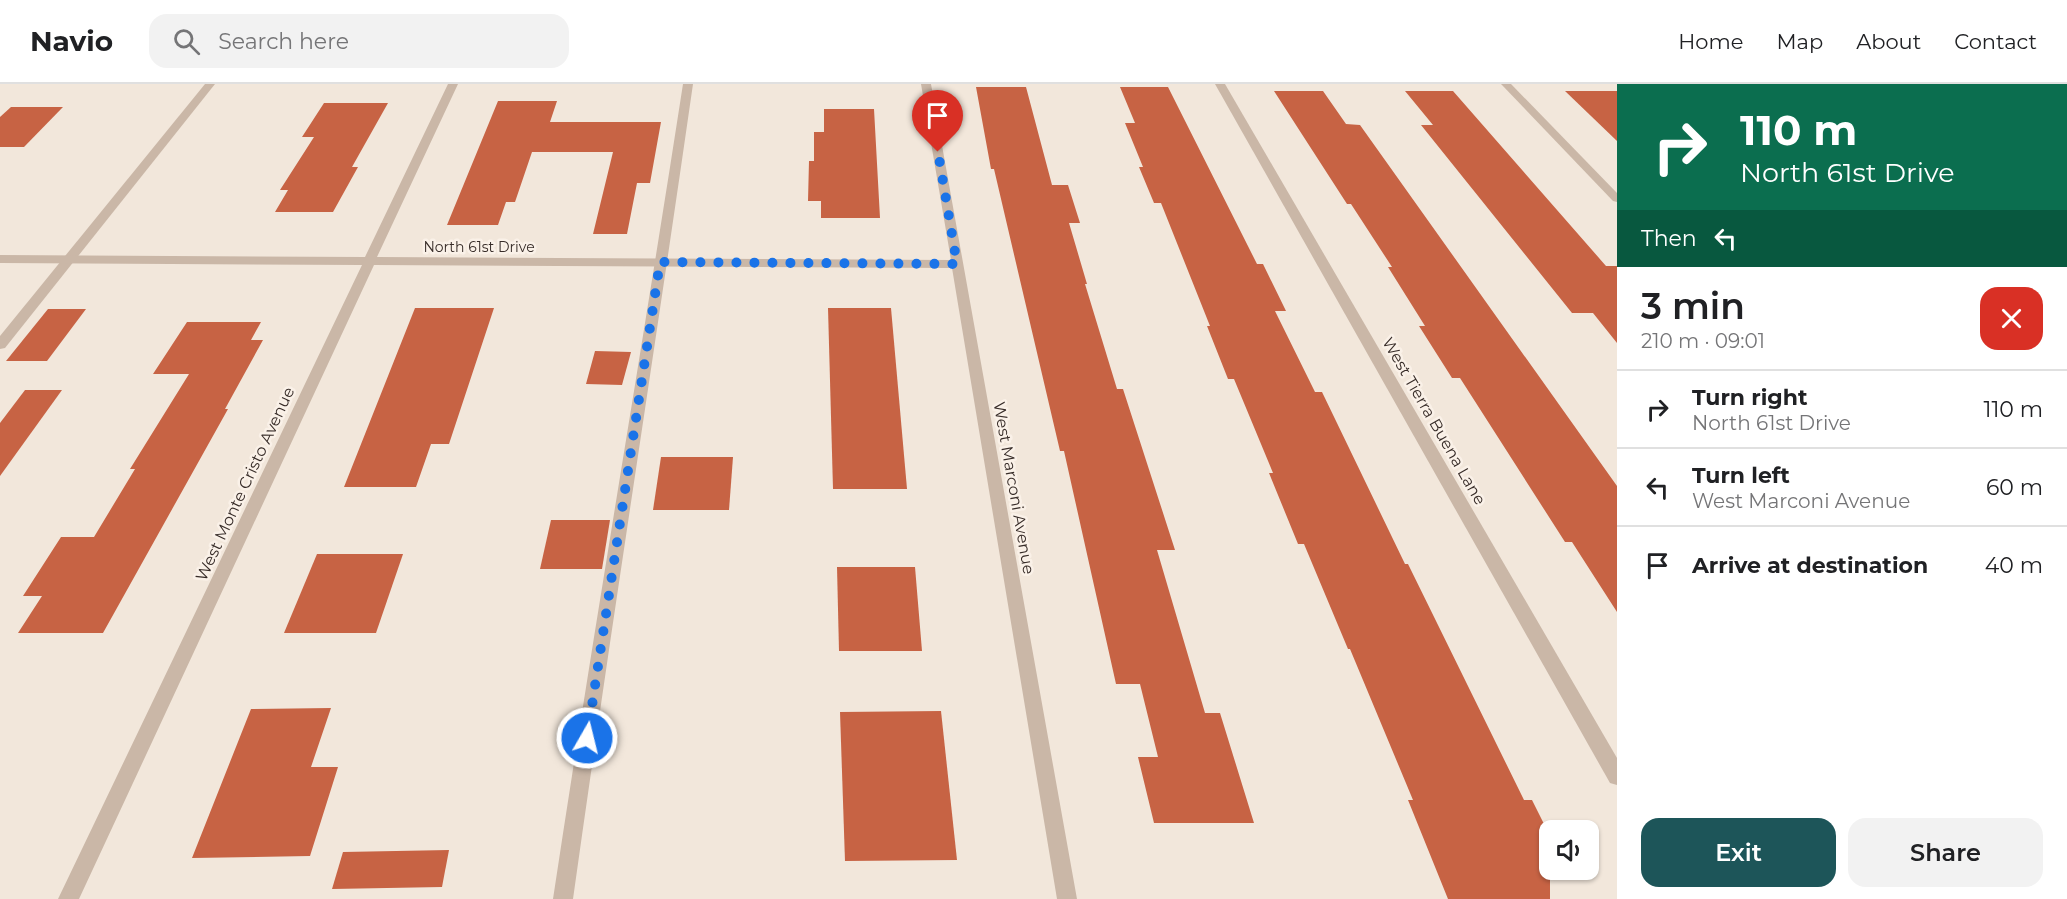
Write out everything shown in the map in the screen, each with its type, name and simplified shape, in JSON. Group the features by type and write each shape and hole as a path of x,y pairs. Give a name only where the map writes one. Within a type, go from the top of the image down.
{"street":[{"path":"0,345 210,84"},
{"name":"West Monte Cristo Avenue","path":"68,899 453,84"},
{"path":"563,899 610,577 641,398 688,84"},
{"name":"West Marconi Avenue","path":"926,84 1067,899"},
{"name":"West Tierra Buena Lane","path":"1220,84 1617,776"},
{"path":"1506,84 1617,198"},
{"name":"North 61st Drive","path":"0,260 957,264"}],"building":[{"path":"976,87 1026,87 1052,185 1068,185 1080,223 1069,223 1087,284 1085,284 1117,389 1123,389 1175,550 1157,550 1205,713 1220,713 1254,823 1154,823 1138,757 1158,757 1140,684 1116,684 1064,451 1060,451 994,169 991,169"},
{"path":"1120,87 1168,87 1257,264 1263,264 1286,311 1275,311 1315,392 1322,392 1405,564 1408,564 1524,800 1532,800 1542,820 1539,820 1539,880 1550,880 1550,899 1448,899 1408,800 1413,800 1350,649 1348,649 1304,544 1298,544 1269,473 1273,473 1234,379 1228,379 1207,326 1210,326 1161,203 1154,203 1139,167 1143,167 1125,123 1135,123"},
{"path":"1274,91 1323,91 1346,124 1360,125 1617,486 1617,612 1572,542 1565,542 1460,378 1452,378 1419,326 1425,326 1388,267 1392,267 1351,204 1347,204"},
{"path":"1405,91 1453,91 1606,266 1617,266 1617,343 1593,313 1572,313 1421,125 1433,125"},
{"path":"1565,91 1617,91 1617,141"},
{"path":"498,101 557,101 550,122 661,122 650,183 637,183 627,234 593,234 613,152 532,152 515,202 506,202 498,225 447,225"},
{"path":"324,103 388,103 352,167 358,167 333,212 275,212 288,190 280,190 314,137 302,137"},
{"path":"11,107 63,107 24,147 0,147 0,117"},
{"path":"824,109 874,109 880,218 821,218 821,201 808,201 809,161 814,161 814,132 824,132"},
{"path":"415,308 494,308 449,444 431,444 416,487 344,487"},
{"path":"828,308 891,308 907,489 833,489"},
{"path":"48,309 86,309 47,361 6,361"},
{"path":"187,322 261,322 251,340 263,340 225,409 228,409 103,633 18,633 42,596 23,596 61,537 94,537 135,469 130,469 189,374 153,374"},
{"path":"595,351 631,352 622,385 586,384"},
{"path":"25,390 62,390 0,476 0,423"},
{"path":"661,457 733,457 729,510 653,510"},
{"path":"551,520 610,520 602,569 540,569"},
{"path":"317,554 403,554 376,633 284,633"},
{"path":"837,567 915,567 922,651 839,651"},
{"path":"331,708 311,767 338,767 310,856 192,858 251,709"},
{"path":"941,711 957,860 845,861 840,712"},
{"path":"449,850 442,887 332,889 343,852"}],"route":[{"path":"587,738 610,577 641,398 660,262 957,264 938,152"}]}
